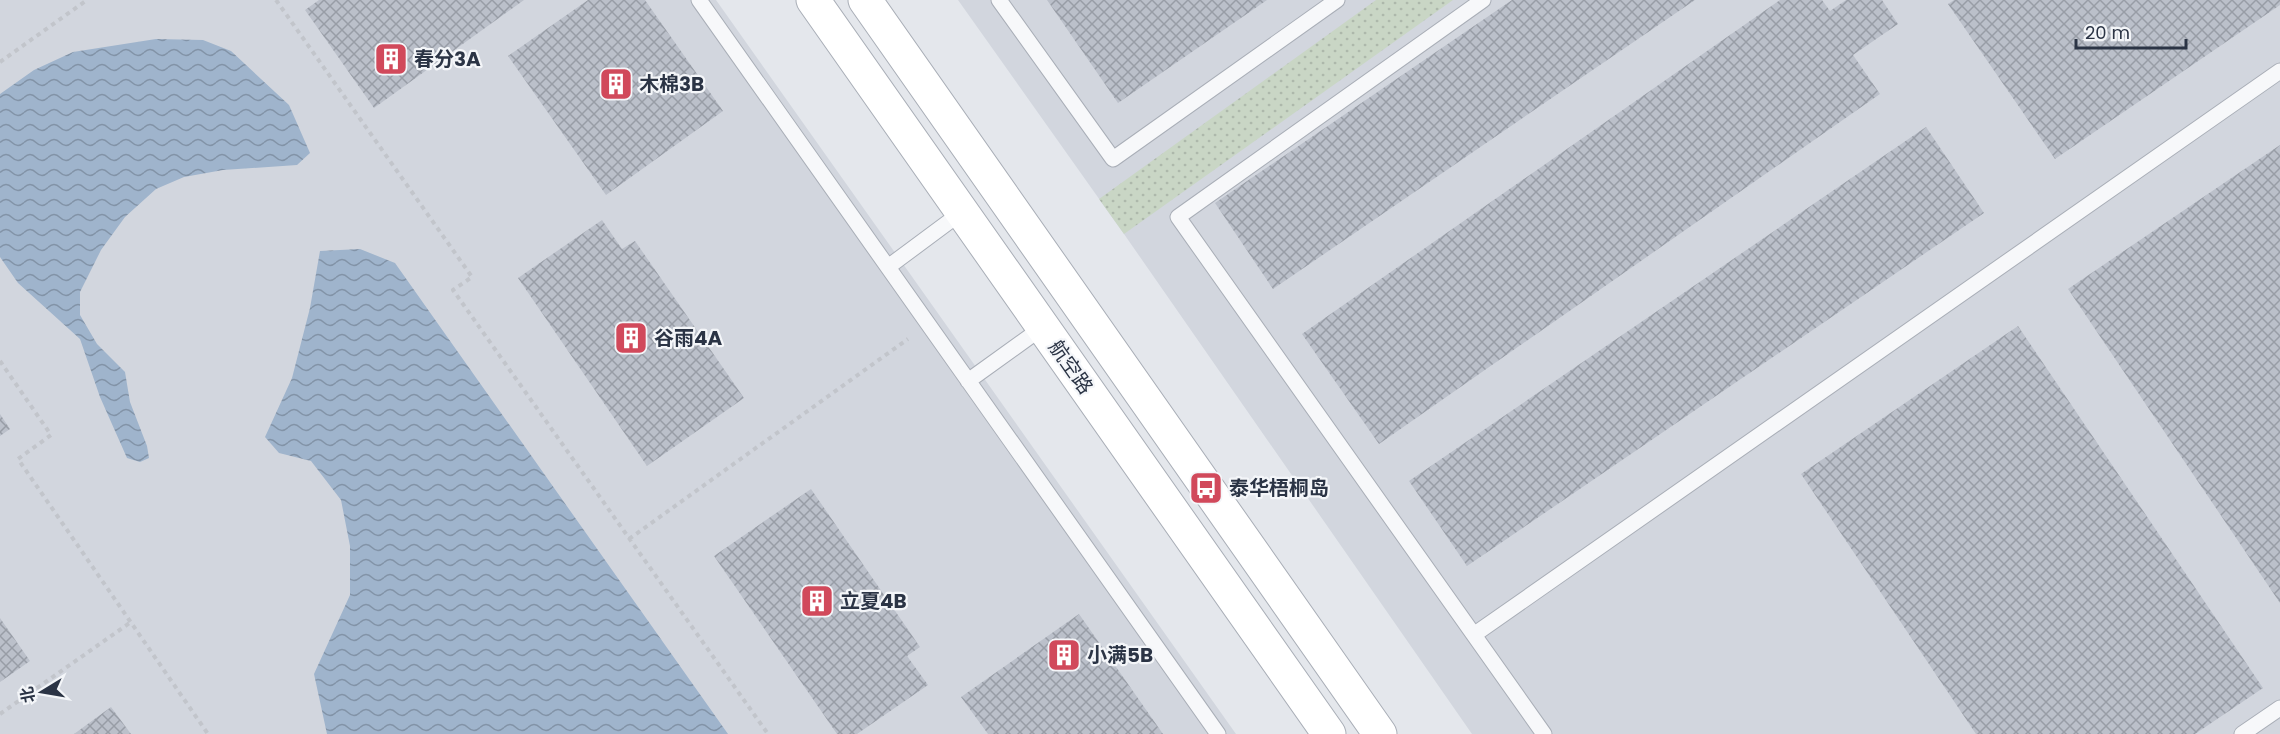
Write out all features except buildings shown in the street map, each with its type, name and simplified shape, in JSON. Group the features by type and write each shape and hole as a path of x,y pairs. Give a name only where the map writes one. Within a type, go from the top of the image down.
{"street":[{"name":"航空路","path":"813,0 1329,734"},
{"path":"865,0 1380,734"}],"lane":[{"path":"699,0 1218,734"},
{"path":"999,0 1113,159 1337,0"},
{"path":"1483,0 1178,217 1544,734"},
{"path":"1475,634 2280,71"},
{"path":"888,267 962,212"},
{"path":"968,381 1043,327"},
{"path":"2242,734 2280,708"}],"path":[{"path":"0,62 87,0"},
{"path":"276,0 472,277 453,290 768,734"},
{"path":"629,538 928,324"},
{"path":"0,362 51,435 18,459 208,734"},
{"path":"0,714 131,622"}],"shaded area":[{"path":"0,0 716,0 1236,734 0,734"},
{"path":"958,0 2280,0 2280,734 1472,734"}],"green space":[{"path":"1376,0 1453,0 1124,234 1099,199"}],"water":[{"path":"156,39 203,40 231,51 289,105 310,153 297,165 223,170 184,177 156,189 125,217 101,250 80,292 80,315 97,344 125,372 130,402 147,446 149,458 140,462 127,458 100,397 80,339 18,283 0,257 0,94 34,70 73,52"},
{"path":"360,249 395,263 728,734 327,734 314,674 350,595 350,546 341,500 311,461 279,453 265,437 292,378 310,308 320,251"}],"place":[{"name":"春分3A","path":"391,59"},
{"name":"木棉3B","path":"616,84"},
{"name":"谷雨4A","path":"631,338"},
{"name":"泰华梧桐岛","path":"1206,488"},
{"name":"立夏4B","path":"817,601"},
{"name":"小满5B","path":"1064,655"}]}
